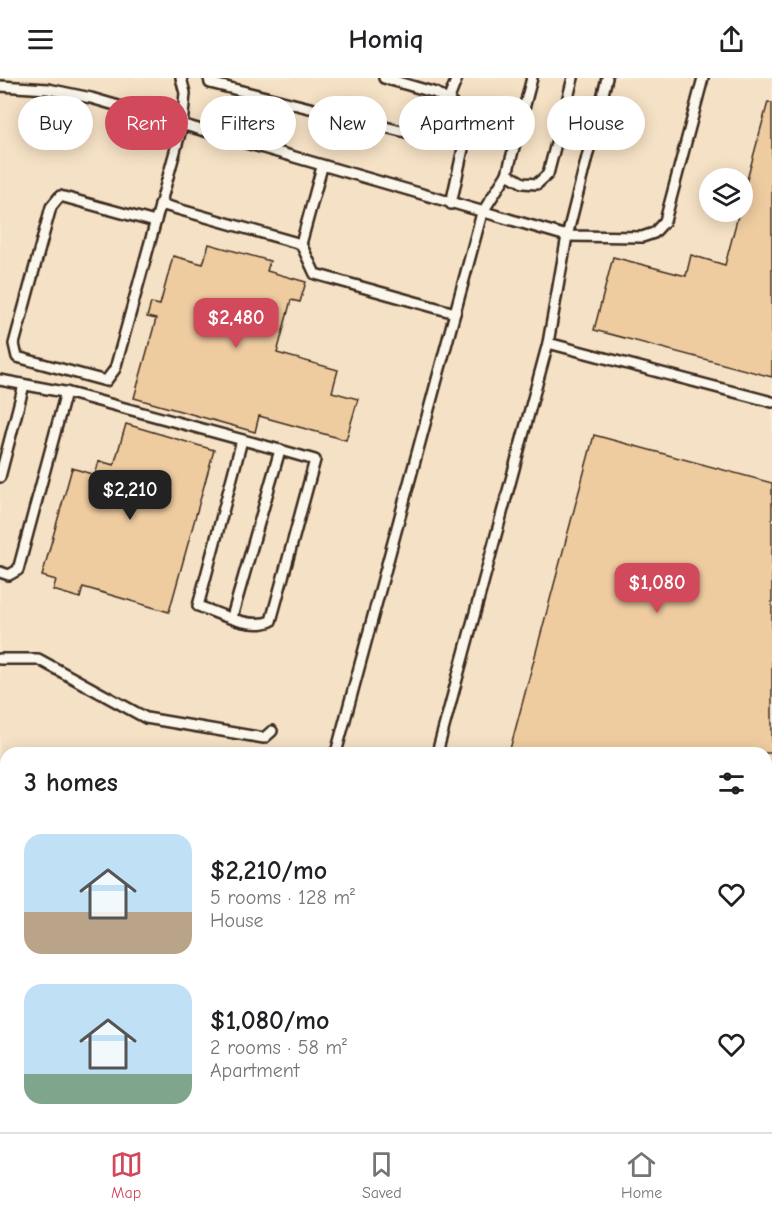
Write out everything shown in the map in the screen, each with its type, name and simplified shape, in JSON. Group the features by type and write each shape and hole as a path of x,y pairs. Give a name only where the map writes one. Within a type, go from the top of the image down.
{"lane":[{"path":"181,78 185,96"},
{"path":"384,78 440,96"},
{"path":"450,96 457,78"},
{"path":"338,747 482,213 507,174 532,78"},
{"path":"507,174 523,183 537,184 548,174 573,78"},
{"path":"439,747 548,343 567,236 607,78"},
{"path":"188,128 567,236 642,237 654,233 665,221 703,78"},
{"path":"209,81 399,130"},
{"path":"0,86 64,91 105,103"},
{"path":"155,222 60,196 51,207 14,344 17,357 106,381 115,369 175,150"},
{"path":"451,204 463,150"},
{"path":"322,167 301,244 315,274 455,313"},
{"path":"160,204 301,244"},
{"path":"548,343 772,402"},
{"path":"0,380 66,392 280,450 315,460 271,621 261,626 198,606 242,440"},
{"path":"0,477 24,385"},
{"path":"0,572 9,575 18,570 66,392"},
{"path":"232,617 280,450"},
{"path":"0,659 38,659 146,718 264,738 272,731"}],"shaded area":[{"path":"0,78 772,78 772,747 0,747"}],"building":[{"path":"768,102 772,103 772,377 594,330 613,257 686,276 691,255 725,265 736,222 753,222 753,168 750,168"},
{"path":"209,244 270,261 267,271 306,282 300,302 291,300 277,353 338,370 332,392 358,399 346,440 259,416 255,432 134,398 156,319 147,317 151,303 160,305 173,256 203,264"},
{"path":"126,424 214,450 169,612 83,587 80,598 53,590 56,580 42,576 72,468 95,475 99,461 114,465"},
{"path":"594,435 772,483 772,747 511,747"}]}
